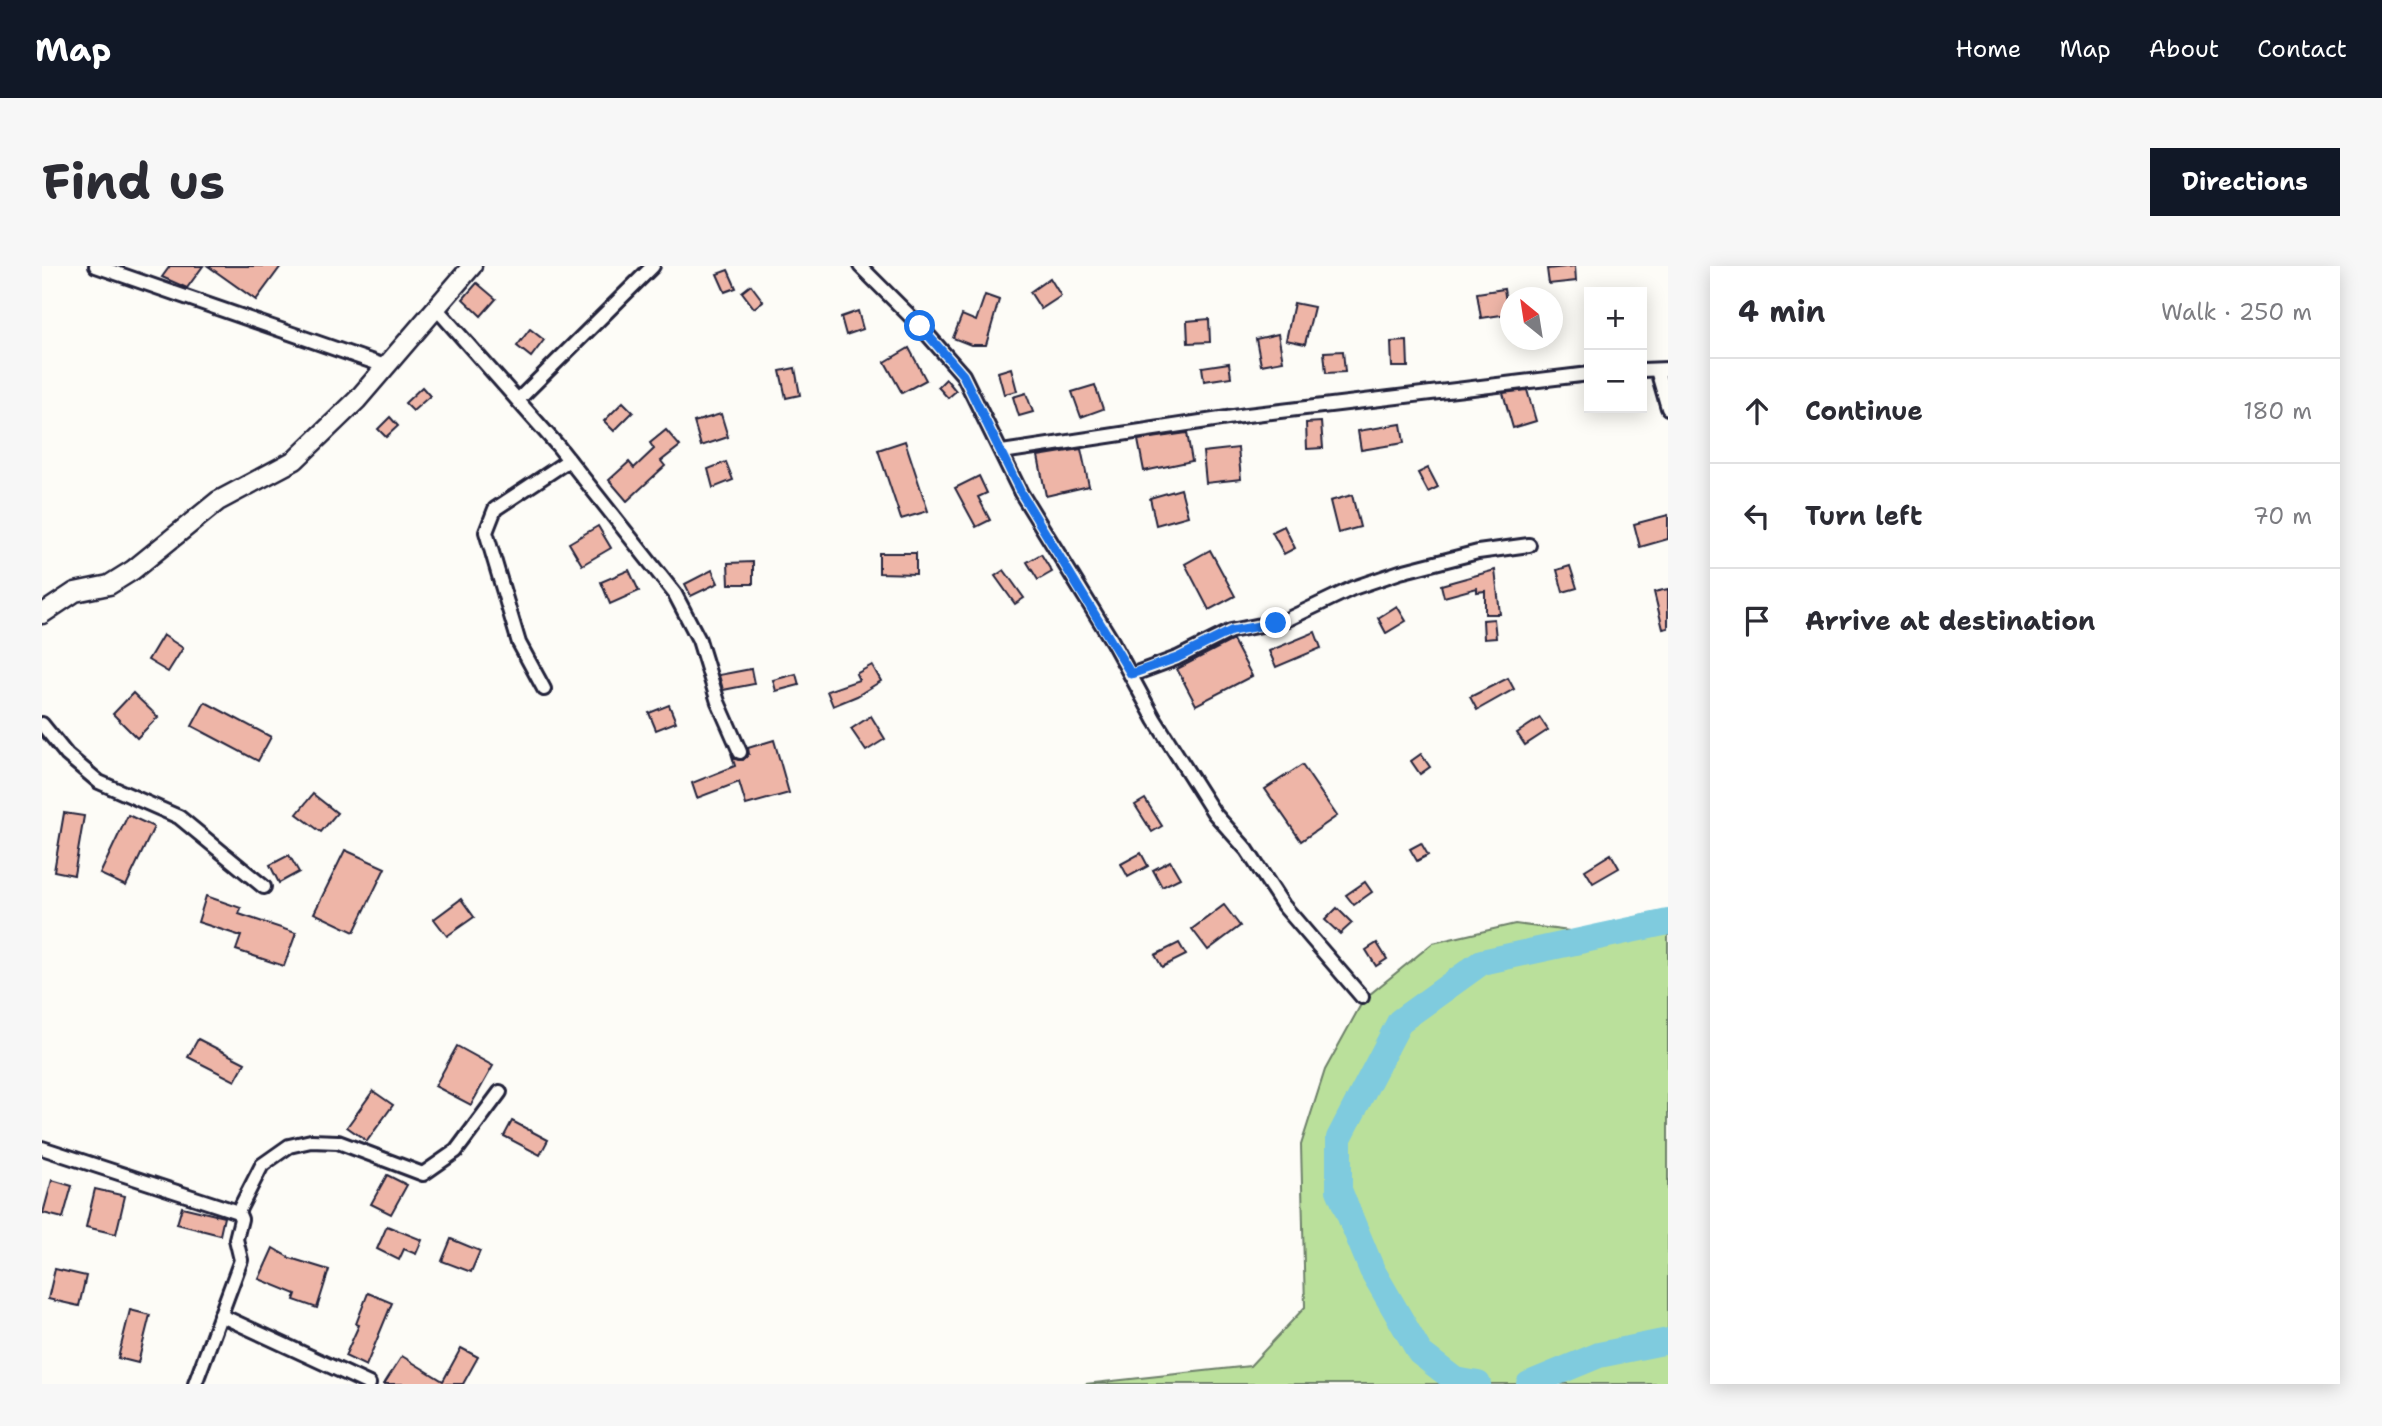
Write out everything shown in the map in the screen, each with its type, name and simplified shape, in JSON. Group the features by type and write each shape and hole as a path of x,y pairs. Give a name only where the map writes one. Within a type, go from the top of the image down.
{"main road":[{"path":"42,614 75,592 109,585 133,570 218,501 295,460 357,400 472,266"}],"street":[{"path":"96,266 385,366"},
{"path":"518,400 653,266"},
{"path":"860,266 920,326 963,375 1021,493 1131,674 1154,720 1214,813 1247,850 1283,905 1362,997"},
{"path":"436,308 569,460 667,583 689,617 718,702 740,752"},
{"path":"1662,369 1668,408"},
{"path":"1002,452 1247,415 1584,375"},
{"path":"544,689 519,643 486,533 495,509 569,460"},
{"path":"1131,674 1177,658 1231,631 1286,620 1353,588 1400,572 1478,552 1530,545"},
{"path":"42,723 67,755 99,782 179,817 264,887"},
{"path":"237,1212 262,1165 289,1146 311,1141 338,1142 363,1149 414,1173 431,1171 456,1151 500,1092"},
{"path":"42,1148 237,1212 241,1219 236,1239 241,1260 195,1384"},
{"path":"220,1315 369,1384"}],"green space":[{"path":"1668,923 1668,1384 1085,1384 1250,1366 1305,1307 1301,1145 1325,1070 1364,999 1433,943 1515,924 1601,935"}],"building":[{"path":"170,266 203,266 187,288 162,277"},
{"path":"208,266 281,266 256,300"},
{"path":"1575,266 1576,281 1549,284 1547,269"},
{"path":"728,270 736,288 725,292 717,274"},
{"path":"1050,278 1061,296 1041,309 1030,292"},
{"path":"477,283 496,299 481,316 463,299"},
{"path":"751,285 763,301 754,308 742,292"},
{"path":"1500,290 1500,315 1481,318 1477,293"},
{"path":"985,295 999,300 986,345 971,345 953,338 962,315 976,321"},
{"path":"1294,303 1314,307 1305,344 1286,340"},
{"path":"858,311 863,329 846,335 841,317"},
{"path":"1209,319 1210,342 1188,343 1187,321"},
{"path":"530,329 544,340 531,357 517,346"},
{"path":"1278,334 1283,361 1261,365 1256,339"},
{"path":"1407,341 1408,367 1392,367 1391,342"},
{"path":"909,348 926,380 902,393 885,362"},
{"path":"1343,351 1345,372 1326,373 1324,352"},
{"path":"1229,363 1231,377 1204,381 1202,367"},
{"path":"795,368 800,395 786,398 780,371"},
{"path":"1011,368 1017,391 1004,394 998,372"},
{"path":"946,379 956,391 948,398 938,387"},
{"path":"1095,385 1103,409 1081,417 1072,392"},
{"path":"422,387 430,396 413,411 405,403"},
{"path":"1527,390 1536,421 1513,428 1503,393"},
{"path":"1026,393 1033,412 1019,416 1013,397"},
{"path":"623,402 633,412 614,431 604,421"},
{"path":"721,414 728,437 701,446 694,422"},
{"path":"390,417 398,426 386,437 378,429"},
{"path":"1321,422 1323,448 1307,449 1306,423"},
{"path":"1401,424 1404,443 1361,450 1358,431"},
{"path":"666,430 680,446 661,461 665,466 627,501 609,480 629,462 634,468 654,449 650,443"},
{"path":"1187,433 1192,461 1144,471 1138,440"},
{"path":"905,441 928,511 901,519 878,450"},
{"path":"1238,448 1241,479 1206,483 1203,452"},
{"path":"1081,449 1089,486 1046,496 1038,456"},
{"path":"726,462 733,480 713,488 708,469"},
{"path":"1428,468 1438,487 1428,492 1418,473"},
{"path":"979,476 987,493 978,497 990,520 976,527 955,488"},
{"path":"1181,489 1188,516 1156,525 1150,498"},
{"path":"1352,495 1360,527 1338,533 1330,501"},
{"path":"1668,515 1668,539 1640,547 1634,524"},
{"path":"598,526 611,548 582,565 569,543"},
{"path":"1284,526 1295,548 1284,554 1272,532"},
{"path":"1210,550 1235,596 1209,610 1185,564"},
{"path":"879,553 916,553 916,574 879,573"},
{"path":"1041,554 1052,572 1038,580 1027,562"},
{"path":"753,562 753,584 729,584 728,563"},
{"path":"1570,566 1577,588 1563,592 1557,570"},
{"path":"629,570 639,591 610,604 601,582"},
{"path":"712,570 718,583 691,596 685,584"},
{"path":"1004,570 1024,598 1015,604 995,576"},
{"path":"1495,570 1500,614 1485,614 1485,591 1477,592 1477,588 1444,597 1441,585"},
{"path":"1668,589 1668,628 1663,629 1654,592"},
{"path":"1397,606 1406,621 1386,633 1378,618"},
{"path":"1494,619 1496,638 1484,639 1483,620"},
{"path":"1315,632 1321,648 1276,667 1269,651"},
{"path":"163,635 183,648 168,672 148,660"},
{"path":"1233,640 1252,676 1196,705 1177,669"},
{"path":"872,665 881,681 857,696 833,706 827,691 859,680 856,674"},
{"path":"751,669 754,684 723,690 719,675"},
{"path":"796,674 799,685 776,691 773,680"},
{"path":"1508,678 1514,689 1477,710 1470,697"},
{"path":"133,693 158,717 137,738 113,714"},
{"path":"205,702 271,737 258,761 192,726"},
{"path":"669,705 676,722 656,730 649,713"},
{"path":"871,716 885,739 866,751 851,729"},
{"path":"1540,718 1548,730 1525,745 1517,733"},
{"path":"774,740 789,793 746,805 739,782 697,798 692,783 735,766 731,753 735,759 743,760 749,754 748,748"},
{"path":"1421,754 1430,767 1420,774 1411,761"},
{"path":"1302,765 1337,816 1301,841 1265,789"},
{"path":"313,794 337,813 321,832 297,814"},
{"path":"1145,799 1162,826 1152,832 1135,805"},
{"path":"64,813 84,816 74,875 54,871"},
{"path":"128,815 154,827 126,886 100,874"},
{"path":"1421,843 1428,855 1417,861 1410,849"},
{"path":"345,850 385,868 354,932 314,913"},
{"path":"1141,853 1148,866 1128,877 1121,864"},
{"path":"1611,854 1619,868 1593,883 1585,870"},
{"path":"289,855 299,872 279,883 270,865"},
{"path":"1170,861 1180,878 1162,887 1153,870"},
{"path":"1365,882 1372,892 1354,905 1346,895"},
{"path":"206,896 241,908 239,914 296,933 284,966 236,950 241,936 198,922"},
{"path":"461,899 474,917 447,936 434,919"},
{"path":"1224,905 1240,926 1208,950 1192,929"},
{"path":"1337,908 1352,923 1340,934 1325,920"},
{"path":"1179,943 1186,955 1162,967 1155,955"},
{"path":"1377,943 1387,959 1376,966 1366,950"},
{"path":"198,1039 245,1063 235,1081 188,1057"},
{"path":"457,1046 493,1066 471,1105 435,1086"},
{"path":"373,1091 393,1105 367,1141 347,1127"},
{"path":"512,1121 548,1140 540,1155 504,1136"},
{"path":"387,1175 407,1185 391,1214 371,1204"},
{"path":"52,1180 72,1186 63,1218 43,1213"},
{"path":"95,1189 125,1196 116,1234 86,1227"},
{"path":"182,1207 224,1217 220,1235 177,1224"},
{"path":"387,1226 422,1240 416,1254 404,1249 399,1260 377,1249"},
{"path":"451,1239 480,1251 471,1272 442,1261"},
{"path":"273,1248 290,1258 329,1270 317,1308 294,1300 296,1294 259,1279"},
{"path":"55,1269 86,1276 79,1306 48,1299"},
{"path":"368,1293 392,1303 366,1366 345,1356 359,1325 356,1324"},
{"path":"130,1310 150,1315 138,1363 118,1358"},
{"path":"461,1348 478,1357 463,1384 384,1384 402,1356 443,1381"}],"waterway":[{"path":"1478,1384 1455,1380 1420,1353 1372,1270 1339,1190 1339,1138 1400,1021 1482,962 1668,922"},
{"path":"1529,1384 1599,1355 1668,1341"}],"route":[{"path":"920,326 963,375 980,404 1021,493 1131,674 1177,658 1231,631 1247,626 1276,623"}]}
